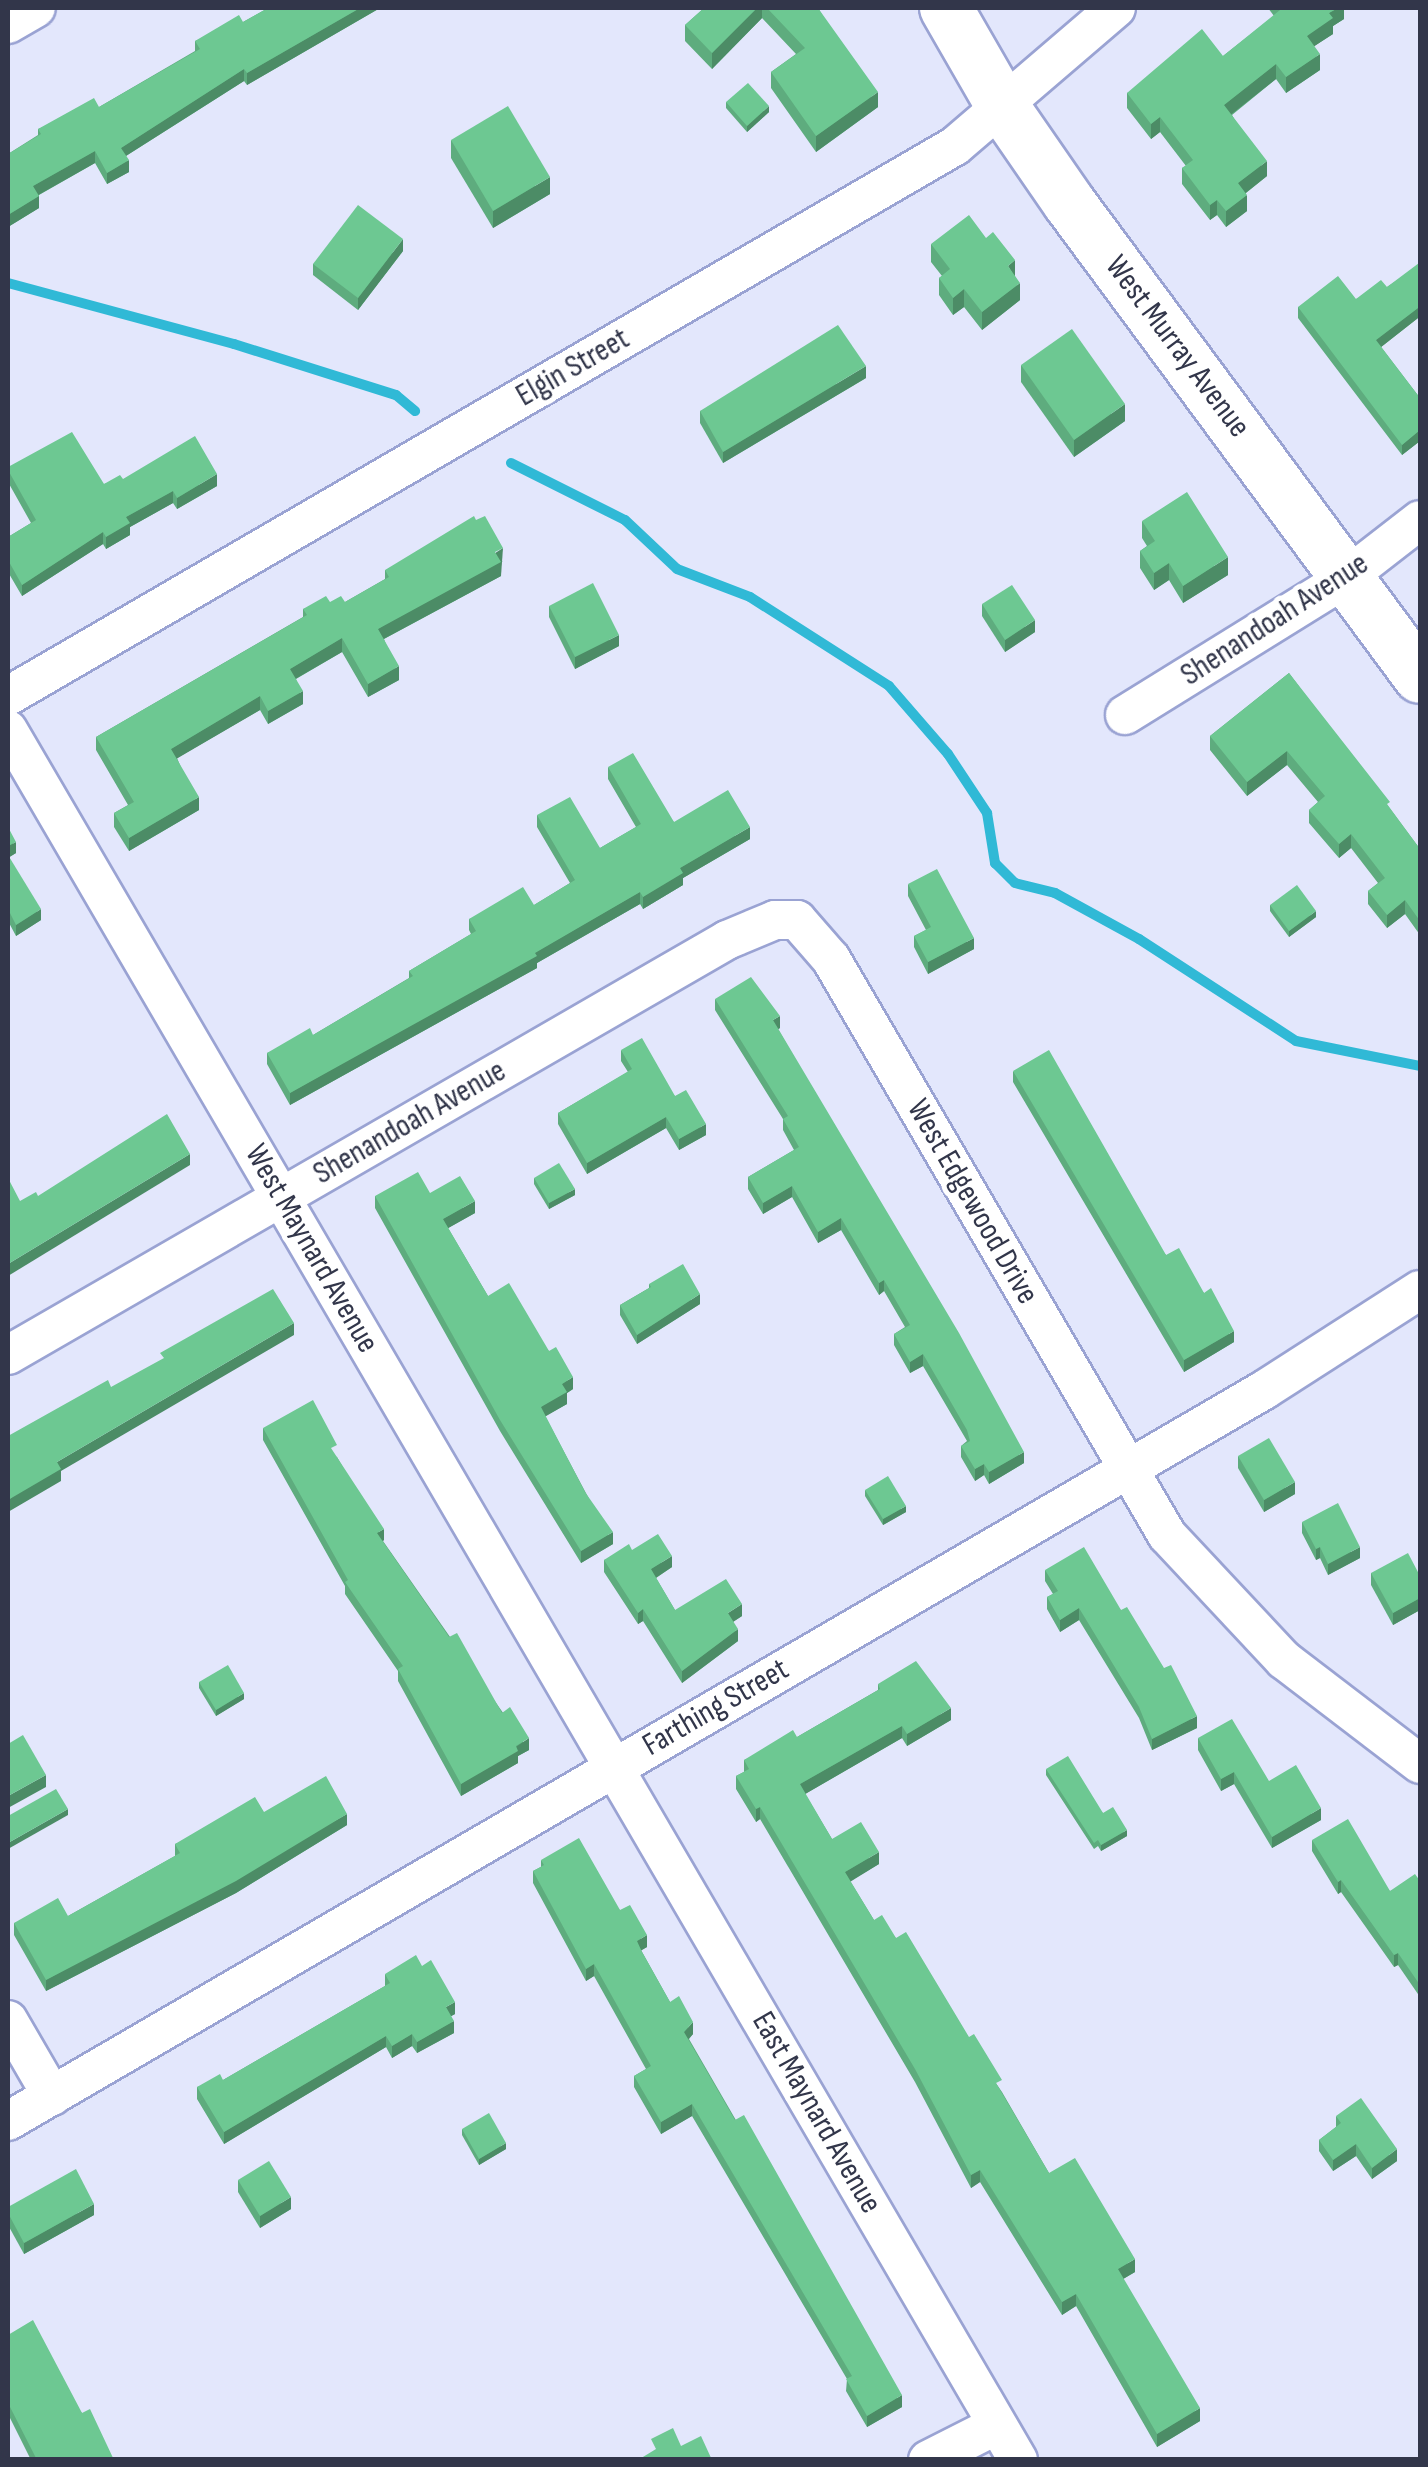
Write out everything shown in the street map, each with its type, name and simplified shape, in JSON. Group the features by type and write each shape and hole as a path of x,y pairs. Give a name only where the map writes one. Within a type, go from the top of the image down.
{"street":[{"path":"8,24 36,8"},
{"name":"West Murray Avenue","path":"946,8 1003,107 1344,579 1420,677"},
{"name":"Elgin Street","path":"8,696 955,146 1116,8"},
{"name":"Shenandoah Avenue","path":"1125,715 1344,579 1420,520"},
{"name":"West Maynard Avenue","path":"8,730 615,1767"},
{"name":"Shenandoah Avenue","path":"8,1356 727,940 774,920 796,920 816,937"},
{"name":"West Edgewood Drive","path":"816,937 1167,1535 1284,1660 1420,1764"},
{"name":"Farthing Street","path":"8,2121 1380,1320 1420,1290"},
{"name":"East Maynard Avenue","path":"615,1767 1018,2460"},
{"path":"8,2020 52,2096"},
{"path":"928,2460 998,2425"}],"building":[{"path":"268,8 360,8 247,73 244,69 121,148 129,160 107,173 95,151 33,186 39,196 8,215 8,154 41,134 38,129 94,98 99,107 200,49 195,41 239,15 243,22"},
{"path":"704,8 757,8 712,53 685,25"},
{"path":"767,8 818,8 878,92 816,136 771,72 805,48"},
{"path":"1279,8 1338,8 1329,13 1333,18 1307,36 1320,54 1286,77 1276,64 1224,105 1267,161 1238,183 1247,195 1226,211 1217,200 1210,205 1182,168 1193,160 1160,117 1151,124 1127,93 1202,29 1223,56"},
{"path":"748,83 769,106 747,126 726,102"},
{"path":"508,106 550,177 493,211 451,140"},
{"path":"358,205 403,239 358,298 313,264"},
{"path":"969,215 986,238 993,232 1015,260 1008,266 1020,283 982,312 964,289 953,298 939,278 950,269 931,244"},
{"path":"1419,263 1420,312 1418,308 1376,340 1420,398 1420,430 1402,445 1298,307 1338,276 1356,299 1381,280 1387,287"},
{"path":"838,325 866,366 723,452 700,411"},
{"path":"1072,329 1125,404 1074,440 1021,365"},
{"path":"72,432 104,484 120,475 123,479 195,436 217,474 177,498 173,491 126,517 130,523 106,537 103,532 22,585 8,560 8,537 36,520 8,467"},
{"path":"1187,492 1228,557 1183,586 1169,563 1154,573 1140,551 1155,541 1142,521"},
{"path":"474,516 476,520 485,516 503,548 495,552 501,562 378,629 399,666 368,684 342,638 290,669 303,691 268,711 260,696 171,749 199,797 129,838 114,813 134,802 96,737 307,615 303,609 326,596 330,602 341,596 345,602 389,577 385,570"},
{"path":"593,583 619,635 575,657 549,606"},
{"path":"1012,585 1035,620 1005,640 982,604"},
{"path":"1289,673 1390,802 1387,804 1420,849 1420,921 1405,900 1387,915 1368,891 1385,878 1351,834 1339,844 1309,810 1325,796 1287,751 1247,782 1210,736"},
{"path":"633,753 674,822 728,790 750,827 680,868 683,873 643,897 640,892 535,953 537,956 290,1093 267,1053 310,1028 313,1035 413,976 409,971 476,931 469,919 523,887 534,905 575,880 537,815 570,797 600,848 641,824 608,767"},
{"path":"8,827 16,842 8,846"},
{"path":"8,855 41,909 16,925 8,909"},
{"path":"937,869 974,938 928,962 914,936 931,927 908,884"},
{"path":"1297,885 1316,911 1289,931 1270,905"},
{"path":"751,977 780,1016 773,1020 959,1333 1024,1452 989,1472 984,1464 975,1469 961,1446 970,1441 967,1430 923,1354 910,1362 894,1334 910,1325 884,1280 879,1283 841,1218 818,1232 792,1186 763,1203 748,1177 799,1147 783,1119 788,1116 715,999"},
{"path":"642,1038 675,1096 686,1090 706,1124 679,1139 666,1117 587,1163 558,1113 632,1069 621,1050"},
{"path":"1049,1050 1166,1255 1179,1248 1204,1293 1211,1288 1234,1331 1184,1360 1013,1071"},
{"path":"167,1114 190,1154 8,1264 8,1178 20,1201 36,1192 38,1196"},
{"path":"559,1163 575,1189 549,1203 534,1178"},
{"path":"418,1172 430,1193 460,1176 475,1201 443,1219 488,1296 509,1283 549,1351 556,1347 573,1377 562,1384 567,1392 541,1407 585,1492 613,1532 581,1551 500,1420 375,1196"},
{"path":"683,1264 700,1294 637,1335 620,1305"},
{"path":"273,1289 294,1323 57,1462 61,1469 8,1500 8,1436 108,1380 111,1387 164,1358 160,1353"},
{"path":"313,1400 337,1445 331,1448 384,1529 377,1533 449,1637 457,1633 502,1713 510,1707 529,1738 516,1746 518,1751 461,1784 398,1669 403,1666 345,1582 348,1580 263,1428"},
{"path":"1269,1438 1295,1482 1264,1500 1238,1456"},
{"path":"888,1476 906,1506 883,1519 865,1490"},
{"path":"1338,1503 1360,1547 1328,1564 1302,1522"},
{"path":"658,1534 672,1556 651,1569 675,1610 726,1579 742,1604 728,1613 738,1629 682,1671 643,1609 638,1613 604,1560 629,1544 632,1550"},
{"path":"1084,1547 1121,1610 1127,1607 1164,1668 1171,1665 1197,1716 1152,1739 1139,1707 1079,1608 1060,1620 1047,1597 1058,1591 1045,1570"},
{"path":"1408,1553 1420,1576 1420,1598 1393,1613 1371,1573"},
{"path":"916,1661 951,1708 907,1734 902,1726 800,1784 832,1839 861,1822 879,1852 845,1872 874,1920 882,1915 896,1938 906,1932 969,2037 974,2034 1002,2080 996,2083 1049,2173 1075,2158 1135,2259 1118,2269 1200,2408 1157,2434 1076,2294 1062,2302 980,2170 971,2175 915,2069 760,1807 756,1809 736,1776 749,1769 744,1760 793,1730 797,1737 880,1689 878,1684"},
{"path":"228,1665 244,1693 216,1710 199,1682"},
{"path":"1232,1719 1269,1781 1296,1765 1321,1808 1272,1837 1234,1772 1221,1779 1198,1738"},
{"path":"23,1735 46,1775 8,1796 8,1744"},
{"path":"1068,1756 1103,1813 1113,1807 1127,1830 1101,1845 1098,1840 1094,1843 1046,1769"},
{"path":"326,1776 347,1814 236,1881 46,1980 14,1923 58,1898 68,1916 180,1853 175,1844 255,1797 264,1812"},
{"path":"56,1789 68,1809 8,1843 8,1816"},
{"path":"1348,1819 1390,1891 1415,1874 1420,1881 1420,1985 1341,1880 1338,1882 1312,1840"},
{"path":"579,1838 620,1910 630,1905 647,1935 637,1941 642,1952 670,2002 679,1996 693,2022 684,2032 735,2120 744,2115 902,2395 867,2416 846,2379 852,2376 692,2104 661,2122 634,2076 651,2066 594,1964 586,1969 533,1871 544,1865 541,1860"},
{"path":"416,1955 422,1966 431,1960 455,2002 446,2007 454,2021 417,2042 412,2034 392,2046 386,2036 224,2132 197,2087 220,2074 223,2080 390,1983 385,1974"},
{"path":"1361,2098 1397,2149 1372,2168 1356,2144 1333,2160 1319,2140 1341,2123 1336,2116"},
{"path":"489,2113 506,2143 479,2159 462,2129"},
{"path":"269,2161 291,2197 260,2216 238,2180"},
{"path":"76,2169 94,2204 24,2243 8,2207"},
{"path":"33,2320 82,2413 90,2409 114,2460 37,2460 8,2403 8,2335"},
{"path":"673,2428 681,2446 701,2436 712,2460 638,2460 656,2449 651,2439"}],"waterway":[{"path":"8,283 234,344 396,395 415,411"},
{"path":"511,463 625,520 677,569 750,597 889,686 948,754 987,813 995,863 1015,883 1055,893 1139,939 1296,1041 1420,1066"}]}
